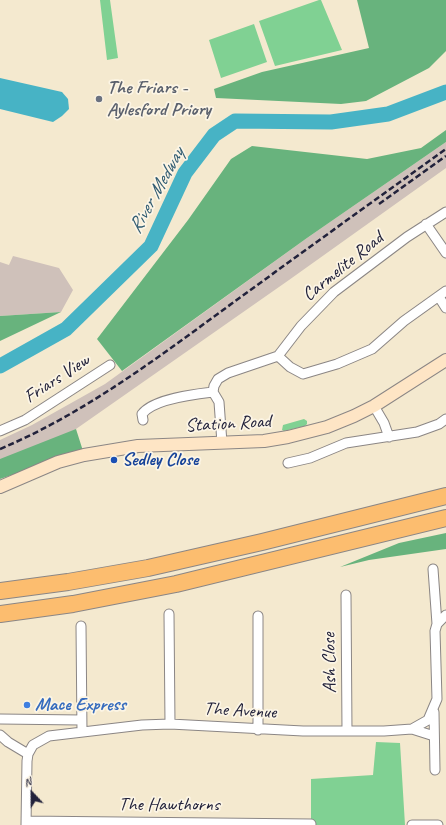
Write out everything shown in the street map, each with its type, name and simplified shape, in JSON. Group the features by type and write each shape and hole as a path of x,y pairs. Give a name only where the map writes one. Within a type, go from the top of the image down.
{"highway":[{"path":"0,591 68,582 148,568 446,496"},
{"path":"0,614 72,604 176,584 446,518"}],"street":[{"name":"Carmelite Road","path":"278,356 301,326 334,292 426,224 446,212"},
{"path":"426,224 446,253"},
{"path":"222,443 219,402 213,392 214,386 218,379 228,372 278,356 290,367 303,374 337,364 372,349 404,321 439,297 446,290"},
{"path":"439,297 446,308"},
{"name":"Station Road","path":"0,487 58,462 84,455 138,446 264,441 288,437 327,427 374,406 446,360"},
{"name":"Friars View","path":"0,431 25,420 110,365"},
{"path":"143,420 142,414 148,408 179,396 213,392"},
{"path":"374,406 384,423 389,437"},
{"path":"288,463 310,458 346,443 417,432 439,424 446,419"},
{"name":"The Avenue","path":"28,754 33,745 49,736 142,725 170,724 258,730 384,731 412,729 428,720 437,699 435,643 436,624 433,569"},
{"name":"Ash Close","path":"346,595 347,731"},
{"path":"169,614 170,724"},
{"path":"436,624 446,615"},
{"path":"258,616 258,730"},
{"path":"81,626 82,732"},
{"path":"434,707 435,770"},
{"path":"0,719 81,720"},
{"path":"412,729 434,736"},
{"path":"0,735 8,742 28,754 26,823"},
{"name":"The Hawthorns","path":"26,823 311,824"},
{"path":"412,825 438,825"}],"shaded area":[{"path":"446,142 446,168 76,429 68,449 0,477 0,440 32,425 105,384 307,238"},
{"path":"13,256 59,268 73,290 61,312 0,316 0,262 9,265"}],"green space":[{"path":"100,0 110,0 118,58 107,60"},
{"path":"321,0 342,50 275,66 259,21"},
{"path":"357,0 446,0 446,51 429,68 366,101 341,104 216,98 214,89 262,72 369,48"},
{"path":"254,24 267,62 221,78 209,40"},
{"path":"446,130 446,142 307,238 122,371 97,339 188,220 231,159 252,146 367,159 421,148"},
{"path":"61,312 0,341 0,316"},
{"path":"304,419 307,421 305,426 284,431 282,430 283,425"},
{"path":"76,429 83,451 0,479 0,459"},
{"path":"446,533 446,549 369,560 340,567 399,543"},
{"path":"376,742 400,743 405,825 311,825 311,779 373,775"}],"water":[{"path":"0,78 62,92 68,99 69,109 53,122 0,109"}],"waterway":[{"name":"River Medway","path":"0,366 66,329 151,246 185,173 214,135 235,121 331,122 388,114 446,92"}],"railway":[{"path":"0,449 59,420 143,368 446,149"},
{"path":"379,204 446,156"}],"place":[{"name":"The Friars - Aylesford Priory","path":"99,99"},
{"name":"Sedley Close","path":"114,460"},
{"name":"Mace Express","path":"27,705"}]}
